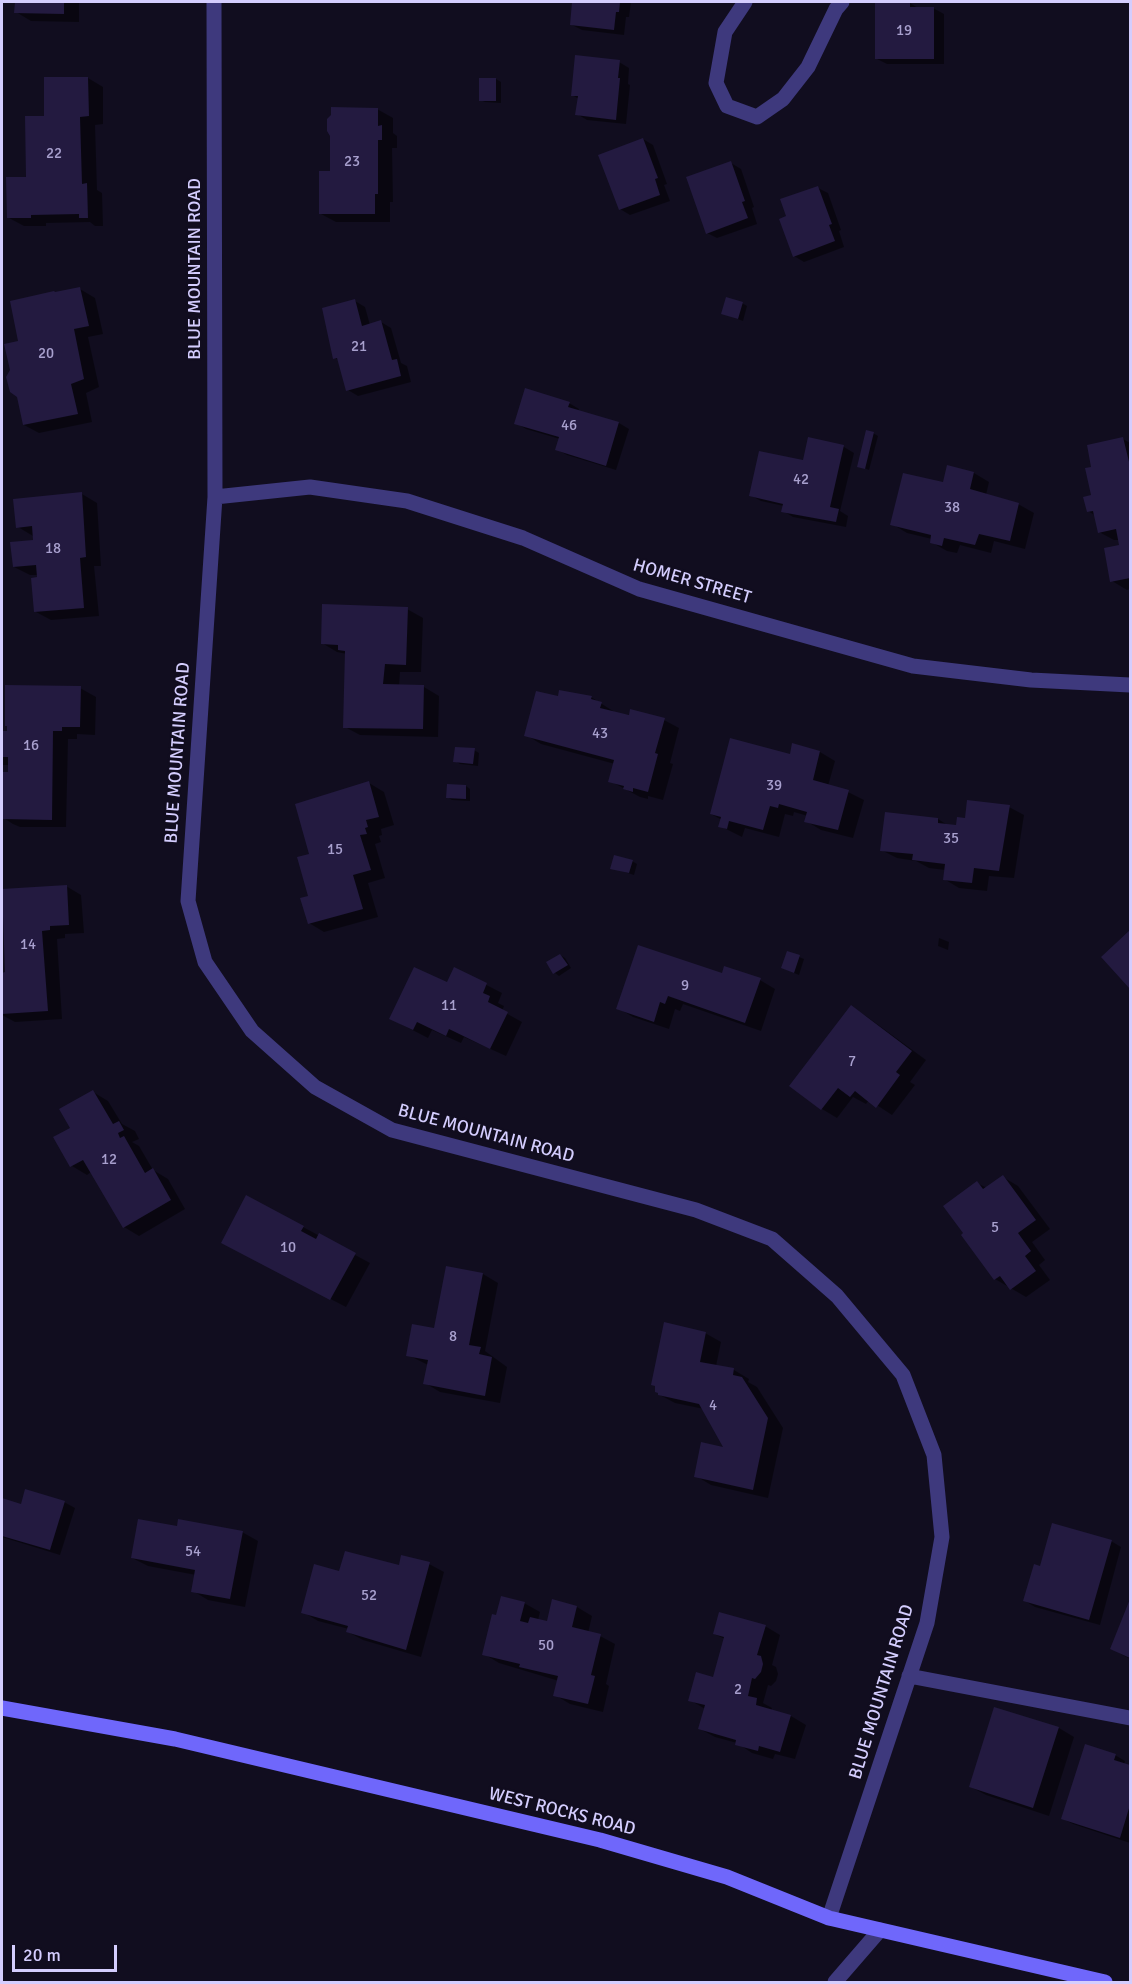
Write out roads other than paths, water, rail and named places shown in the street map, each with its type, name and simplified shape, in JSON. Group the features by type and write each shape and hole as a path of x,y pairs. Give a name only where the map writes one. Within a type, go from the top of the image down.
{"main road":[{"name":"WEST ROCKS ROAD","path":"2,1708 175,1739 600,1840 727,1877 829,1918 1105,1983"}],"street":[{"name":"BLUE MOUNTAIN ROAD","path":"214,2 215,497 188,901 205,962 252,1031 315,1087 393,1130 696,1210 772,1239 837,1296 903,1376 934,1455 942,1537 927,1623 829,1918"},
{"path":"745,2 725,32 716,83 728,106 757,117 783,99 808,67 836,9 842,2"},
{"name":"HOMER STREET","path":"215,497 310,488 406,501 522,538 639,589 913,666 1031,680 1131,685"},
{"path":"909,1676 1131,1718"},
{"path":"835,1983 880,1930"}]}
